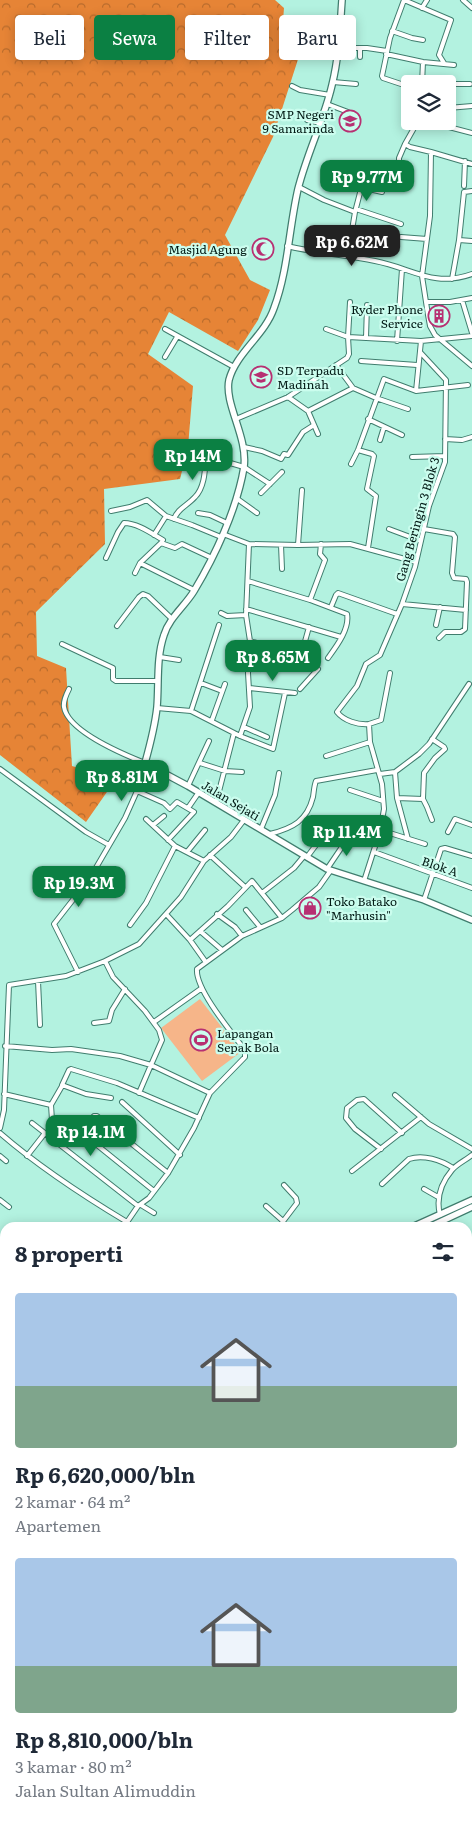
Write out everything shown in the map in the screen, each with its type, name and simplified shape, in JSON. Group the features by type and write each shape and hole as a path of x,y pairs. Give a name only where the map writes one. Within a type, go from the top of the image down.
{"main road":[{"path":"341,15 342,0"},
{"path":"145,763 156,708 163,636 172,619 194,590 212,558 236,498 244,467 244,447 228,388 234,367 272,314 279,292 299,187 330,95 337,60"},
{"name":"Jalan Sejati","path":"145,763 199,792 329,870 424,900 472,920"},
{"path":"424,1222 472,1200"},
{"path":"440,1222 472,1207"}],"street":[{"path":"401,84 382,77 392,31 404,0 451,20 439,55 444,63"},
{"path":"422,8 427,0"},
{"path":"463,0 472,8"},
{"path":"392,31 423,40"},
{"path":"356,48 423,62 454,64"},
{"path":"360,48 360,57"},
{"path":"422,75 423,62"},
{"path":"333,82 356,84"},
{"path":"456,84 470,84"},
{"path":"292,86 300,90 330,95"},
{"path":"327,104 348,112"},
{"path":"456,107 472,106"},
{"path":"307,120 320,123"},
{"path":"456,129 472,133"},
{"path":"399,170 399,158 413,130"},
{"path":"405,144 410,148 472,164"},
{"path":"431,152 431,201 422,276 430,326 438,339 472,366"},
{"path":"464,161 464,186"},
{"path":"351,173 369,189 382,192"},
{"path":"351,236 362,184"},
{"path":"299,187 324,200 401,224"},
{"path":"452,280 459,240 464,192 472,191"},
{"path":"325,254 330,229"},
{"path":"401,237 427,239"},
{"path":"459,240 472,241"},
{"path":"287,246 325,254 371,260 438,280 452,280 472,274"},
{"path":"397,341 402,269"},
{"path":"426,302 450,302 472,298"},
{"path":"326,329 348,337 397,341 421,341 472,335 462,300"},
{"path":"236,418 288,397 350,354 348,337 350,302"},
{"path":"366,338 368,305"},
{"path":"165,329 234,367"},
{"path":"165,357 177,337"},
{"path":"416,391 421,341"},
{"path":"420,352 445,377 446,387"},
{"path":"360,361 418,365"},
{"path":"336,365 353,388 408,409"},
{"path":"350,464 358,450 384,379 416,391 468,386"},
{"name":"Gang Beringin 3 Blok 3","path":"369,724 359,724 340,715 338,710 352,693 366,664 380,655 402,604 416,562 429,506 445,465 446,387"},
{"path":"308,411 353,388"},
{"path":"288,397 308,411 318,434"},
{"path":"368,419 402,436"},
{"path":"244,447 262,451 281,459 284,454 288,455 303,432 314,425"},
{"path":"380,440 384,427"},
{"path":"445,439 462,440 472,437"},
{"path":"358,450 374,456 367,490 376,496 368,548"},
{"path":"174,519 180,509 195,498 199,492 206,456 244,467 270,484"},
{"path":"412,457 445,456"},
{"path":"261,493 282,472"},
{"path":"298,545 302,490"},
{"path":"236,498 257,513"},
{"path":"111,510 130,507 147,500 166,516 249,544 350,544 416,562"},
{"path":"198,513 210,515 227,523"},
{"path":"154,535 166,516"},
{"path":"106,558 118,532 124,524 132,524 163,540 140,563 135,573"},
{"path":"389,529 421,541"},
{"path":"424,529 453,534 455,538 452,573 454,578 466,579 464,632 445,632 440,638"},
{"path":"161,543 175,548 182,544 212,558"},
{"path":"240,736 250,707 248,673 250,641 246,615 249,544"},
{"path":"310,600 325,560 320,554 321,544"},
{"path":"281,545 282,569"},
{"path":"140,563 194,590"},
{"path":"248,581 331,607 348,616 341,637 328,658"},
{"path":"117,626 138,597 143,594 148,596 172,619"},
{"path":"331,607 338,594 397,614"},
{"path":"402,604 466,610"},
{"path":"436,625 440,607"},
{"path":"246,609 341,637"},
{"path":"222,613 226,616 246,615"},
{"path":"191,711 220,625"},
{"path":"298,655 304,645 309,627"},
{"path":"250,641 298,655 305,658 318,669 300,689"},
{"path":"62,644 113,668 113,678 116,681 158,681"},
{"path":"160,657 179,660"},
{"path":"364,881 384,817 380,774 377,770 370,742 369,724 381,720 390,673"},
{"path":"201,683 222,691"},
{"path":"212,720 225,684"},
{"path":"380,774 395,772 419,754 432,739 468,684"},
{"path":"250,688 295,693"},
{"path":"69,689 64,700 65,711 82,731 119,753 145,763 137,791 126,818 90,878 54,924 78,972"},
{"path":"156,708 191,711 212,720 240,736 271,749 274,748 285,693"},
{"path":"244,727 267,737"},
{"path":"216,803 234,733"},
{"path":"432,739 444,747 445,750 435,758 424,773 423,799 428,806 432,820"},
{"path":"188,786 209,741"},
{"path":"326,756 370,742"},
{"path":"200,763 225,771 242,772"},
{"path":"0,769 86,832 109,845"},
{"path":"270,834 288,829 304,816 312,799 316,781 377,770"},
{"path":"395,772 397,798 408,839"},
{"path":"261,829 275,795 279,773"},
{"path":"350,790 383,801"},
{"path":"137,791 164,803 170,809 178,802 194,814 168,840"},
{"path":"188,808 199,792"},
{"path":"397,798 423,799"},
{"path":"152,825 164,816"},
{"path":"146,819 175,846 204,861"},
{"path":"448,832 456,819 472,824"},
{"path":"0,1128 4,1094 8,986 66,976 133,949 143,941 181,897 210,854 231,837 244,820"},
{"path":"348,820 425,844"},
{"path":"187,852 205,830"},
{"path":"0,1133 27,1156 126,1222 139,1205 149,1198 180,1155 210,1092 243,1061 246,1052 202,988 197,976 197,969 205,961 242,936 282,918 303,902 318,887 350,835"},
{"path":"262,893 306,857 322,837"},
{"path":"130,925 146,903 175,846"},
{"path":"424,900 442,848 472,856"},
{"name":"Blok A","path":"374,852 472,888"},
{"path":"210,854 245,887"},
{"path":"190,940 228,906 252,881 282,918"},
{"path":"246,910 260,928"},
{"path":"166,914 190,940 205,961"},
{"path":"217,914 235,927 242,936"},
{"path":"200,931 222,950"},
{"path":"105,961 113,976 154,1022 162,1040 139,1093"},
{"path":"38,981 40,1025"},
{"path":"154,1022 202,988"},
{"path":"94,1023 110,1021 112,1010 125,989"},
{"path":"5,1046 52,1050 71,1049 120,1056 151,1065 210,1092"},
{"path":"154,1191 65,1119 52,1120 51,1105 69,1070 117,1083 199,1118"},
{"path":"62,1086 86,1094 110,1098"},
{"path":"4,1094 51,1105"},
{"path":"395,1094 420,1117 472,1149"},
{"path":"381,1149 354,1129 346,1118 347,1108 357,1100 364,1099 402,1133"},
{"path":"122,1102 180,1155"},
{"path":"80,1132 94,1116 97,1116 168,1173"},
{"path":"352,1171 420,1117"},
{"path":"32,1123 139,1205 154,1213"},
{"path":"27,1156 45,1133"},
{"path":"440,1215 438,1197 445,1180 453,1168 472,1155"},
{"path":"0,1156 6,1161"},
{"path":"382,1184 409,1160 414,1158 436,1160 453,1168"},
{"path":"266,1206 283,1221 298,1202 284,1185"},
{"path":"424,1189 438,1197"},
{"path":"0,1198 9,1208"}],"green space":[{"path":"0,0 275,0 284,8 283,15 279,15 279,60 298,60 273,137 225,235 250,280 270,290 258,320 238,351 169,312 148,354 193,386 188,447 180,479 104,489 105,544 36,612 37,656 66,668 72,766 116,779 86,822 0,755"}],"shaded area":[{"name":"Lapangan Sepak Bola","path":"200,999 241,1052 202,1081 161,1028"}],"place":[{"name":"SMP Negeri 9 Samarinda","path":"350,121"},
{"name":"Masjid Agung","path":"263,249"},
{"name":"Ryder Phone Service","path":"439,316"},
{"name":"SD Terpadu Madinah","path":"261,377"},
{"name":"Toko Batako \"Marhusin\"","path":"310,908"},
{"name":"Lapangan Sepak Bola","path":"201,1040"}]}
